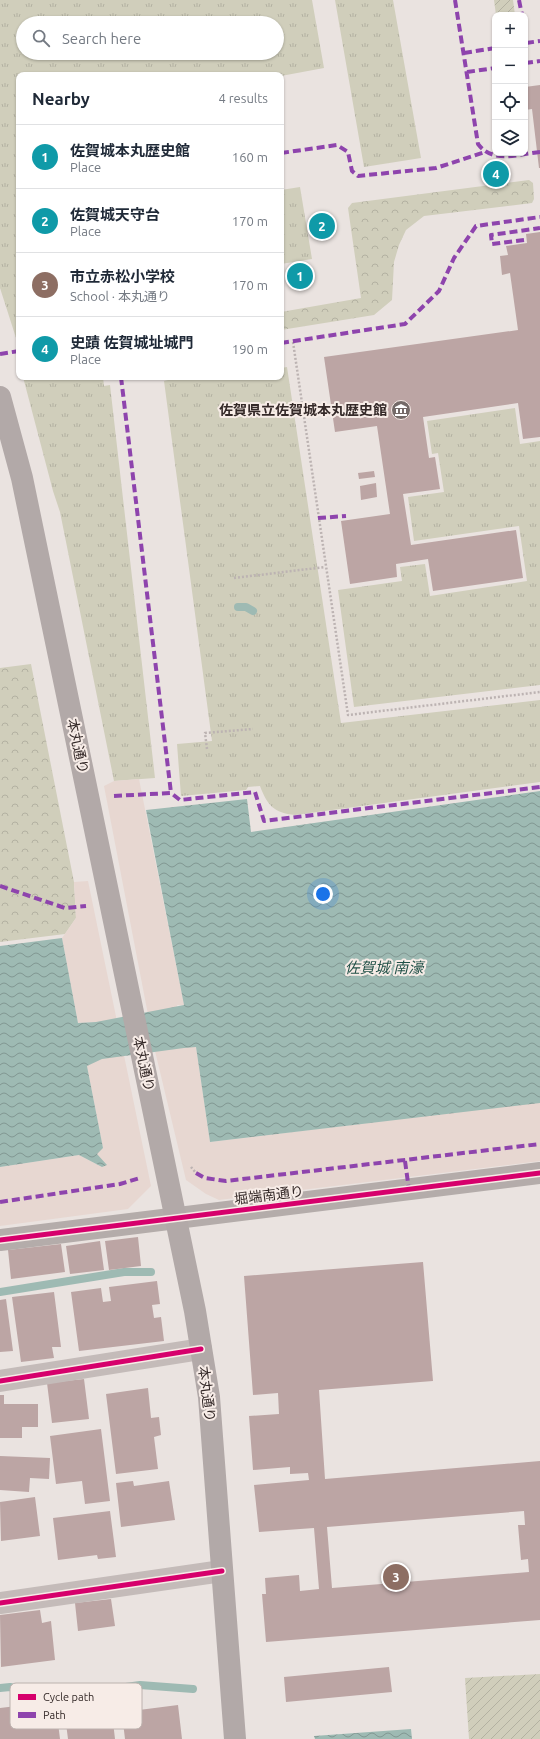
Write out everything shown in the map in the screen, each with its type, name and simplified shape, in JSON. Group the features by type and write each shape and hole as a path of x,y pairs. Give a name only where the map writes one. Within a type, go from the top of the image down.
{"main road":[{"name":"本丸通り","path":"0,397 22,478 177,1219 201,1349 209,1397 235,1739"}],"street":[{"name":"堀端南通り","path":"0,1240 540,1173"},
{"path":"0,1381 201,1349"},
{"path":"0,1603 222,1571"}],"path":[{"path":"292,342 348,715 540,692"},
{"path":"234,578 325,567"},
{"path":"207,749 205,733 253,729"}],"green space":[{"path":"0,0 312,0 324,68 284,75 284,72 16,72 16,338 0,288"},
{"path":"335,0 393,0 421,158 364,167"},
{"path":"494,0 513,0 515,12 496,12"},
{"path":"529,180 533,183 534,199 532,203 424,216 406,230 399,245 394,262 392,300 374,315 284,330 284,311 361,298 348,208 352,203"},
{"path":"300,187 312,259 284,264 284,190"},
{"path":"287,367 341,723 540,700 540,782 295,815 282,812 272,807 265,798 260,786 248,787 246,790 181,796 177,744 212,741 164,381 284,380 284,368"},
{"path":"24,380 103,380 104,386 110,385 155,778 114,781 60,512"},
{"path":"515,408 520,444 540,441 540,685 354,707 338,590 402,581 400,567 425,564 430,596 527,581 519,526 414,541 408,497 444,492 438,453 432,454 427,421"},
{"path":"31,664 74,882 76,918 65,934 0,942 0,668"},
{"path":"540,1674 540,1739 469,1739 465,1678"}],"shaded area":[{"path":"139,779 184,1005 177,1005 183,1047 196,1047 210,1142 540,1102 540,1161 219,1200 206,1194 186,1180 155,1051 104,786 114,781"},
{"path":"88,881 151,1186 128,1209 0,1226 0,1167 79,1155 102,1167 97,1153 103,1148 87,1066 96,1022 78,1023 62,938 76,918 74,882"}],"water":[{"name":"佐賀城 南濠","path":"540,791 540,1103 210,1142 196,1047 184,1048 102,1059 87,1066 103,1148 97,1154 107,1165 102,1167 79,1155 0,1167 0,946 62,938 78,1023 96,1022 184,1005 146,810 247,799 251,832"},
{"path":"411,1729 412,1739 315,1739 314,1736"}],"building":[{"path":"540,85 540,168 532,109 528,110 528,87"},
{"name":"佐賀県立佐賀城本丸歴史館","path":"540,232 540,437 523,439 518,403 423,417 429,458 435,457 440,489 403,494 411,545 516,530 523,578 433,591 428,559 396,564 397,577 350,584 341,521 390,514 377,426 335,432 324,357 518,330 510,273 502,275 500,256 508,255 506,246 527,243 526,234"},
{"path":"374,471 375,477 359,479 358,473"},
{"path":"376,483 377,497 361,500 360,486"},
{"path":"138,1237 141,1266 109,1270 105,1241"},
{"path":"100,1241 104,1270 70,1274 66,1246"},
{"path":"61,1244 65,1272 11,1279 8,1250"},
{"path":"423,1262 433,1381 319,1390 325,1479 540,1461 540,1620 266,1642 262,1594 266,1594 265,1578 299,1575 300,1591 319,1589 314,1528 259,1532 254,1485 309,1480 308,1473 290,1474 290,1467 253,1470 249,1416 279,1414 278,1393 253,1395 244,1276","holes":["524,1511 525,1525 518,1525 521,1560 528,1559 529,1572 332,1588 327,1527"]},
{"path":"157,1281 160,1304 152,1305 154,1318 161,1317 164,1341 79,1351 71,1292 101,1288 103,1302 111,1301 109,1287"},
{"path":"54,1292 61,1347 52,1347 54,1358 21,1362 12,1297"},
{"path":"6,1299 13,1351 0,1352 0,1300"},
{"path":"84,1379 89,1419 52,1423 47,1383"},
{"path":"148,1388 151,1418 159,1417 161,1435 154,1437 158,1469 116,1474 106,1394"},
{"path":"0,1395 4,1395 4,1404 38,1404 38,1427 22,1427 22,1438 0,1438"},
{"path":"101,1429 110,1501 85,1504 82,1481 56,1484 50,1436"},
{"path":"0,1456 50,1458 49,1479 30,1478 29,1492 0,1490"},
{"path":"133,1481 134,1486 169,1481 175,1520 121,1527 116,1483"},
{"path":"35,1497 40,1536 1,1541 0,1502"},
{"path":"110,1511 116,1557 98,1559 97,1555 58,1560 53,1518"},
{"path":"111,1599 115,1626 78,1631 75,1603"},
{"path":"40,1610 42,1623 51,1621 55,1660 1,1667 0,1615"},
{"path":"389,1667 392,1692 286,1702 284,1677"},
{"path":"178,1705 182,1739 125,1739 124,1729 142,1729 142,1710"},
{"path":"10,1707 10,1729 59,1729 60,1739 0,1739 0,1708"},
{"path":"67,1729 114,1729 115,1739 68,1739"}],"waterway":[{"path":"238,607 246,607 253,611"},
{"path":"0,1292 124,1272 151,1272"},
{"path":"142,1685 193,1689"},
{"path":"0,1688 10,1687"}],"marked path":[{"path":"455,0 478,144 484,150 498,156 515,156 540,152"},
{"path":"519,0 521,12"},
{"path":"528,43 540,41"},
{"path":"464,53 492,48"},
{"path":"528,63 540,61"},
{"path":"467,72 492,68"},
{"path":"284,153 337,145 348,152 352,171 358,176 436,168 485,152"},
{"path":"284,343 405,324 439,291 454,258 476,226 540,217"},
{"path":"524,240 492,244 491,235 540,228"},
{"path":"0,354 16,351"},
{"path":"121,380 171,793"},
{"path":"318,518 346,516"},
{"path":"114,796 171,793 180,800 255,792 264,821 540,787"},
{"path":"0,886 65,908 86,906"},
{"path":"196,1173 205,1178 226,1181 540,1144"},
{"path":"405,1161 409,1190"},
{"path":"0,1202 120,1184 140,1178"}],"cycle path":[{"path":"0,1240 540,1173"},
{"path":"0,1381 201,1349"},
{"path":"0,1603 222,1571"}],"place":[{"name":"史蹟 佐賀城址城門","path":"496,174"},
{"name":"佐賀城天守台","path":"322,226"},
{"name":"佐賀城本丸歴史館","path":"300,276"},
{"name":"佐賀県立佐賀城本丸歴史館","path":"401,410"},
{"name":"市立赤松小学校","path":"396,1577"}]}
